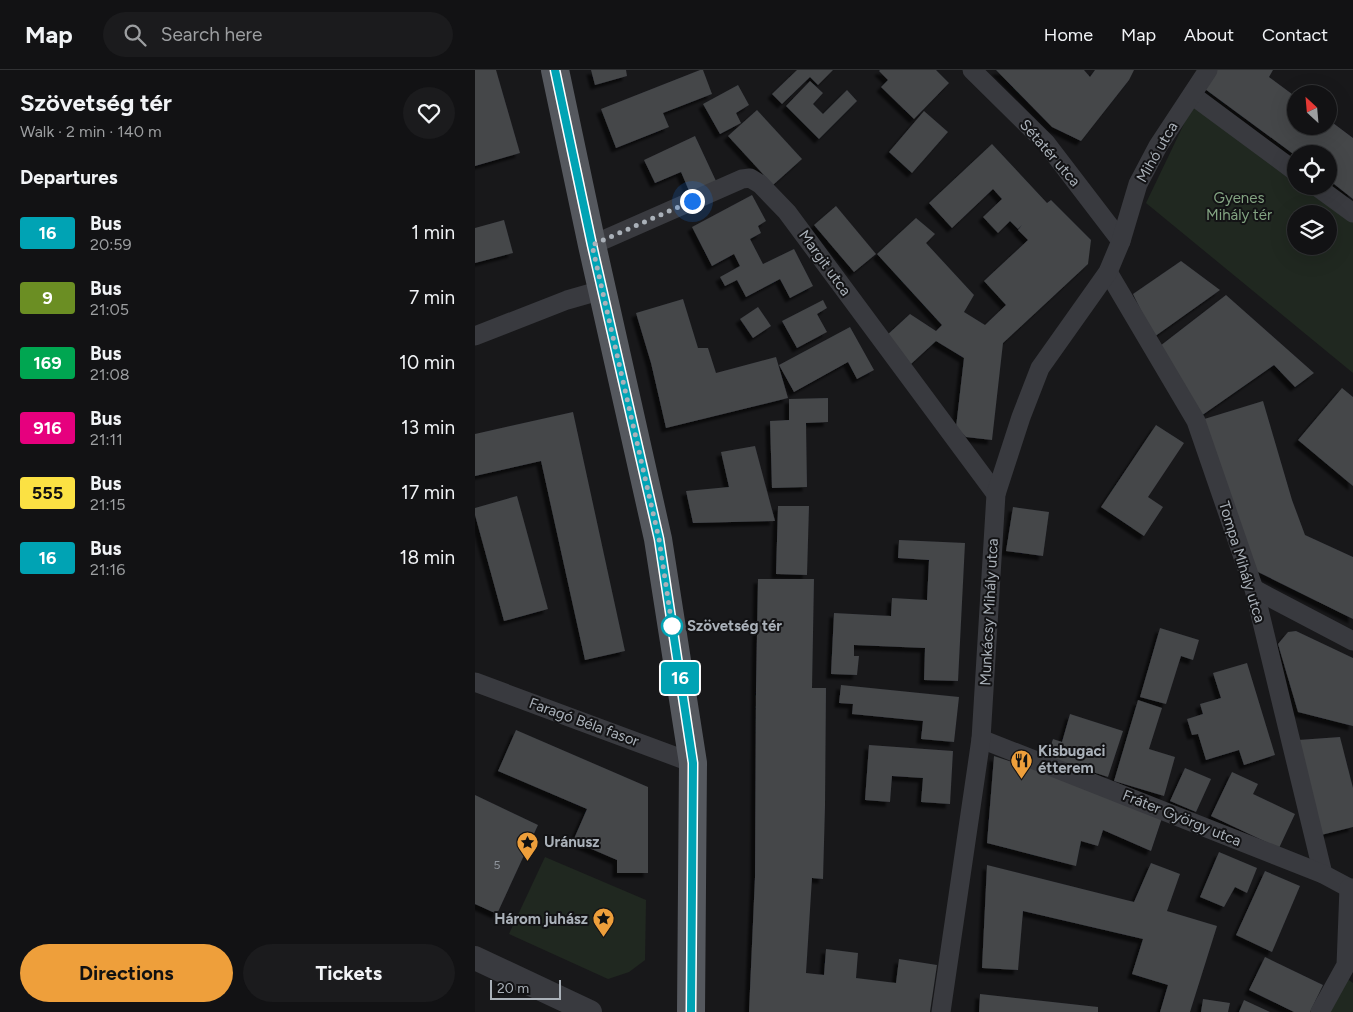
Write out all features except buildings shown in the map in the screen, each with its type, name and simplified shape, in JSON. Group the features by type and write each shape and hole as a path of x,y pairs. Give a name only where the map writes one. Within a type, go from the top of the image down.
{"main road":[{"path":"555,70 592,245 659,539 693,763 691,1012"}],"street":[{"name":"Sétatér utca","path":"972,70 1046,143 1121,241"},
{"name":"Mihó utca","path":"1121,241 1138,184 1158,146 1207,70"},
{"path":"1192,95 1287,165"},
{"name":"Margit utca","path":"592,245 741,179 750,178 760,184 787,212 996,494"},
{"path":"1328,195 1353,213"},
{"name":"Munkácsy Mihály utca","path":"941,1012 981,739 996,494 1021,417 1040,368 1108,272 1121,241"},
{"name":"Tompa Mihály utca","path":"1108,272 1196,421 1254,589 1323,874"},
{"path":"475,336 567,300 602,290"},
{"path":"1254,589 1353,641"},
{"name":"Faragó Béla fasor","path":"475,682 693,763"},
{"name":"Fráter György utca","path":"981,739 1323,874 1351,888"},
{"path":"1320,1012 1349,967 1351,888"},
{"path":"475,958 589,1012"}],"green space":[{"name":"Gyenes Mihály tér","path":"1194,103 1287,172 1287,195 1318,195 1332,205 1287,205 1287,255 1337,255 1337,209 1353,221 1353,373 1146,203"},
{"path":"545,857 646,900 645,960 629,972 608,979 509,934"},
{"path":"1346,978 1353,983 1353,1012 1328,1012"}],"bus line":[{"name":"16","path":"555,70 592,245 659,539 693,763 691,1012"}],"place":[{"name":"Szövetség tér","path":"672,626"},
{"name":"Kisbugaci étterem","path":"1022,779"},
{"name":"Uránusz","path":"528,861"},
{"name":"Három juhász","path":"604,938"}],"route":[{"path":"672,626 673,632 659,539 592,245 692,201"}]}
